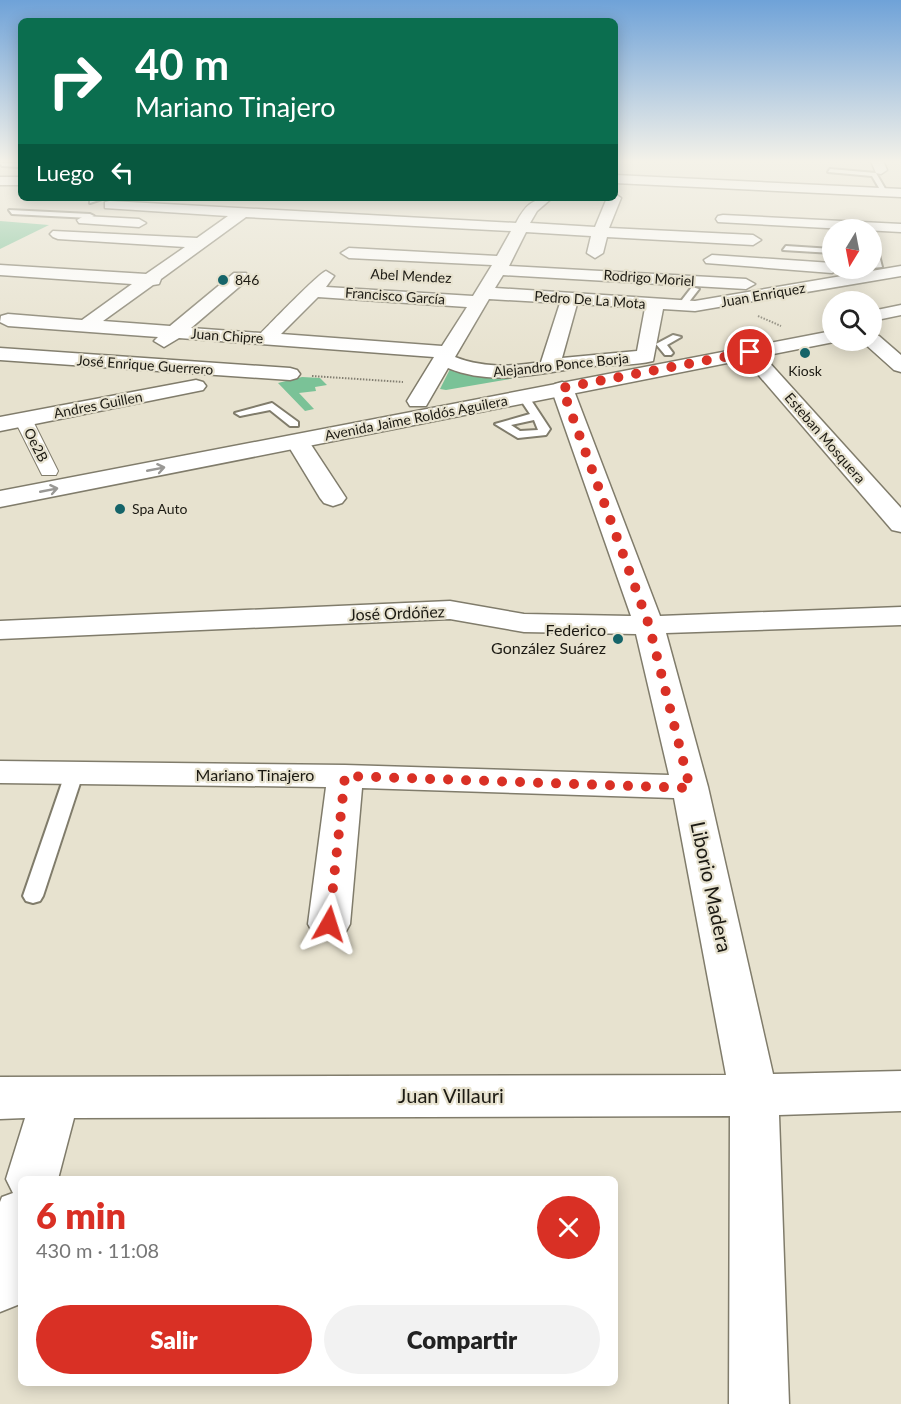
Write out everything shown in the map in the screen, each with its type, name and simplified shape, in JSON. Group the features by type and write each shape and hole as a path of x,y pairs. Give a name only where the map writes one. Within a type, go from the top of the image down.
{"street":[{"path":"68,227 53,237 199,243"},
{"path":"204,227 243,229"},
{"path":"340,235 349,227"},
{"path":"492,227 753,240"},
{"path":"585,274 601,253 600,232 603,227"},
{"path":"882,227 901,228"},
{"path":"85,326 153,280 221,228"},
{"path":"423,392 519,228"},
{"path":"265,339 304,302 311,291 337,271 349,253 365,236"},
{"path":"349,253 494,271"},
{"path":"0,269 18,257"},
{"path":"145,258 179,261"},
{"path":"695,259 822,266"},
{"path":"728,261 728,283"},
{"path":"0,269 153,280"},
{"name":"Rodrigo Moriel","path":"494,271 585,274 799,289"},
{"name":"Abel Mendez","path":"469,279 494,271"},
{"name":"Francisco García","path":"311,291 392,296 494,271"},
{"name":"Pedro De La Mota","path":"494,271 570,299 655,304 691,300"},
{"path":"882,271 899,272"},
{"name":"Juan Enriquez","path":"691,300 799,289 899,272"},
{"path":"56,288 76,275"},
{"path":"92,406 174,332 240,277"},
{"path":"379,313 392,296"},
{"path":"555,377 570,299"},
{"path":"646,357 655,304"},
{"path":"4,323 28,307"},
{"path":"882,314 901,310"},
{"name":"Juan Chipre","path":"4,323 85,326 354,345 445,355"},
{"name":"Avenida Jaime Roldós Aguilera","path":"296,433 423,392 646,357 672,345 822,324"},
{"path":"882,327 901,324"},
{"path":"354,345 367,329"},
{"name":"Avenida Jaime Roldós Aguilera","path":"0,499 93,472 296,433 523,396 555,377 750,352 822,339"},
{"path":"882,349 901,366"},
{"name":"Esteban Mosquera","path":"750,352 901,524"},
{"name":"José Enrique Guerrero","path":"0,354 290,374"},
{"name":"Alejandro Ponce Borja","path":"445,355 469,370 555,377 590,360 646,357"},
{"name":"Liborio Madera","path":"555,377 649,625 690,788 754,1095 759,1404"},
{"name":"Andres Guillen","path":"0,423 196,386"},
{"name":"Oe2B","path":"23,419 49,471"},
{"path":"296,433 333,498"},
{"name":"Avenida Jaime Roldós Aguilera","path":"0,481 49,471 93,472"},
{"name":"José Ordóñez","path":"0,630 450,610 524,623 649,625 901,616"},
{"name":"Mariano Tinajero","path":"0,772 345,776 690,788"},
{"path":"329,924 345,776"},
{"name":"Juan Villauri","path":"0,1098 754,1095 901,1091"},
{"path":"33,1176 56,1098"},
{"path":"0,1285 18,1224"}],"lane":[{"path":"786,248 822,250"},
{"path":"753,259 822,265"},
{"path":"523,396 537,416"},
{"path":"240,413 272,406 296,433"},
{"path":"33,896 74,774"}],"path":[{"path":"290,374 423,392"}],"green space":[{"path":"0,227 46,227 0,249"},
{"path":"585,366 446,390 440,389 451,367"},
{"path":"302,377 320,378 327,385 315,387 316,391 299,393 314,409 305,411 278,383"}],"place":[{"name":"846","path":"223,280"},
{"name":"Kiosk","path":"805,353"},
{"name":"Spa Auto","path":"120,509"},
{"name":"Federico González Suárez","path":"618,639"}],"route":[{"path":"329,924 345,776 690,788 649,625 562,388 750,352"}]}
